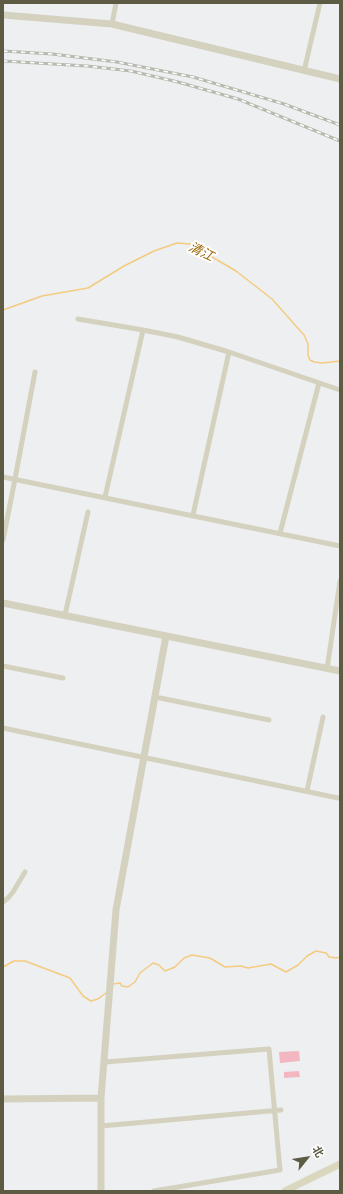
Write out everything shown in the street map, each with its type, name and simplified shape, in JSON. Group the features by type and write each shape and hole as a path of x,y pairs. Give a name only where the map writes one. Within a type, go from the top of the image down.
{"main road":[{"path":"285,1191 340,1164"},
{"path":"293,1191 340,1168"}],"street":[{"path":"112,24 116,3"},
{"path":"304,71 320,3"},
{"path":"3,16 112,24 340,79"},
{"path":"78,320 178,337 229,352 340,390"},
{"path":"105,497 143,330"},
{"path":"193,515 229,352"},
{"path":"3,540 16,479 35,372"},
{"path":"280,533 319,383"},
{"path":"3,477 340,546"},
{"path":"65,615 88,512"},
{"path":"327,668 340,581"},
{"path":"3,603 340,671"},
{"path":"101,1191 101,1098 116,910 166,636"},
{"path":"3,666 63,678"},
{"path":"155,697 269,720"},
{"path":"307,791 323,717"},
{"path":"3,728 338,798"},
{"path":"3,902 11,895 24,872"},
{"path":"104,1062 269,1049 280,1170 154,1191"},
{"path":"3,1099 101,1098"},
{"path":"101,1126 281,1110"}],"shaded area":[{"path":"299,1051 300,1061 280,1063 279,1052"},
{"path":"299,1071 300,1077 284,1078 284,1072"}],"waterway":[{"name":"清江","path":"3,310 42,296 88,288 124,266 154,251 177,243 190,244 236,271 272,299 304,335 308,344 308,355 310,360 322,363 340,361"},
{"path":"113,984 120,983 122,986 128,987 135,982 140,973 153,963 159,965 165,971 175,967 184,958 192,955 210,958 225,967 241,966 248,968 271,964 286,972 316,951 326,953 329,957 340,957"},
{"path":"3,967 14,961 25,961 70,978 83,996 91,1001 98,999 107,992"}],"railway":[{"path":"3,51 52,54 117,62 193,77 284,104 340,125"},
{"path":"3,61 87,66 131,71 178,82 238,99 340,141"}]}
